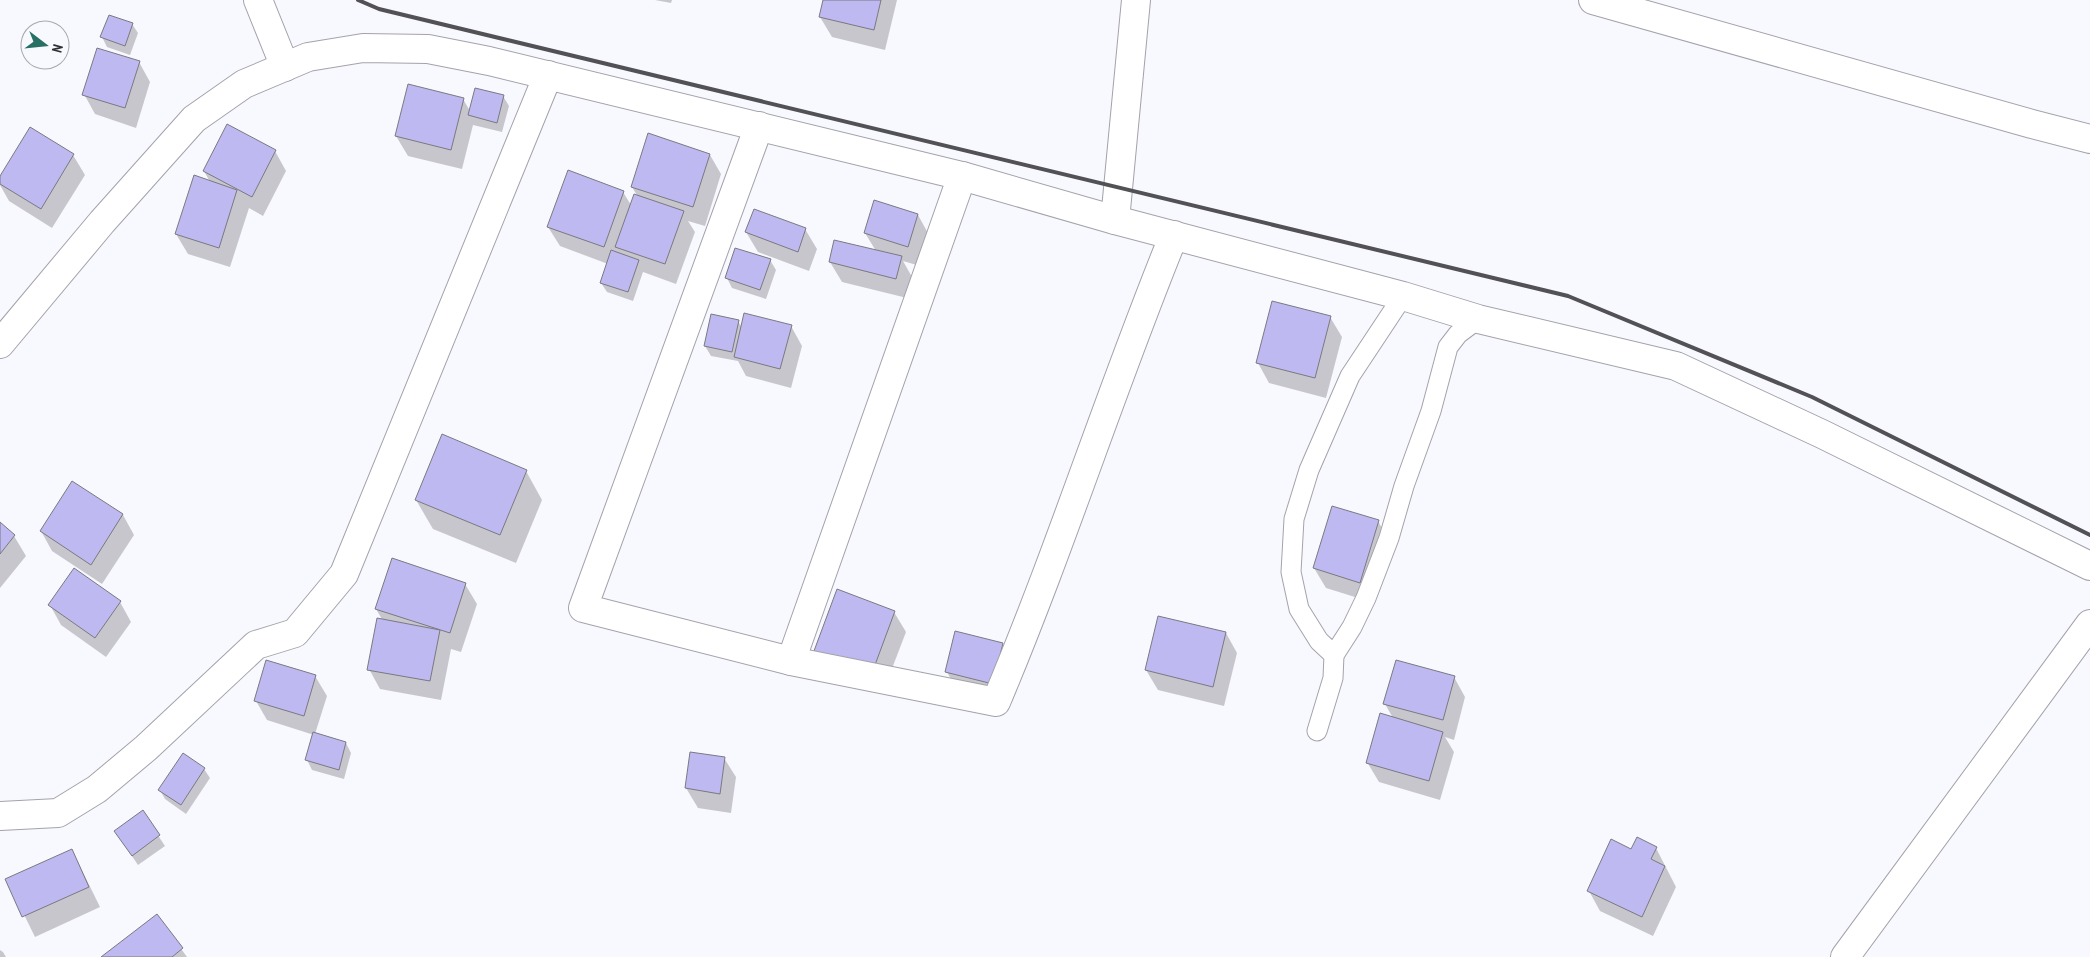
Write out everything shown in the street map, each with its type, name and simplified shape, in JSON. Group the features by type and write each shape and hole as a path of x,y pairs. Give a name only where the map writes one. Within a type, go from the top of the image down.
{"street":[{"path":"258,0 285,67"},
{"path":"1115,220 1136,0"},
{"path":"1593,0 2090,139"},
{"path":"0,344 102,222 194,119 244,84 308,57 363,48 428,49 548,75 962,176 1115,220 1403,296 1478,319 1676,366 1822,434 2090,566"},
{"path":"0,816 58,812 97,789 146,748 256,645 295,633 344,574 548,75"},
{"path":"759,126 583,608 791,661 996,702 1033,615 1136,327 1174,235"},
{"path":"791,661 962,176"},
{"path":"1845,957 2090,624"}],"lane":[{"path":"1334,655 1319,641 1300,609 1290,572 1294,519 1309,470 1350,376 1403,296"},
{"path":"1316,731 1333,678 1334,655 1352,627 1363,605 1389,538 1404,486 1431,411 1448,347 1458,334 1478,319"}],"building":[{"path":"823,0 881,0 874,30 819,17"},
{"path":"109,15 133,23 125,46 100,37"},
{"path":"97,48 140,61 125,108 82,95"},
{"path":"408,84 464,98 451,150 395,136"},
{"path":"475,88 504,95 497,123 468,115"},
{"path":"227,124 276,150 252,197 203,171"},
{"path":"30,127 74,154 41,209 0,184 0,176"},
{"path":"648,133 710,154 693,207 631,187"},
{"path":"568,170 624,191 604,247 547,227"},
{"path":"194,175 237,190 219,248 175,234"},
{"path":"634,194 684,211 665,264 615,247"},
{"path":"874,200 918,214 908,247 864,233"},
{"path":"754,209 806,228 798,252 745,232"},
{"path":"834,240 902,256 896,279 829,262"},
{"path":"735,248 771,259 760,290 725,278"},
{"path":"611,250 639,260 628,292 600,283"},
{"path":"1272,301 1331,316 1315,378 1256,363"},
{"path":"744,313 792,325 780,369 734,357"},
{"path":"711,314 739,320 732,352 704,346"},
{"path":"442,434 527,470 500,535 415,500"},
{"path":"72,481 123,514 91,565 40,531"},
{"path":"1332,506 1379,520 1360,583 1313,568"},
{"path":"0,522 15,535 0,554"},
{"path":"392,558 466,583 450,633 375,609"},
{"path":"74,568 121,601 95,638 48,605"},
{"path":"837,589 895,611 872,673 814,651"},
{"path":"1158,616 1226,632 1213,687 1145,670"},
{"path":"377,618 440,630 430,681 367,670"},
{"path":"955,631 1003,643 993,684 945,672"},
{"path":"266,660 316,675 304,716 254,701"},
{"path":"1396,660 1455,676 1443,720 1383,704"},
{"path":"1380,713 1443,732 1429,781 1366,763"},
{"path":"313,732 346,742 339,770 305,760"},
{"path":"690,752 725,757 720,794 685,788"},
{"path":"183,753 205,768 181,805 158,790"},
{"path":"143,810 160,835 132,856 114,831"},
{"path":"1637,837 1657,847 1651,859 1665,866 1642,917 1587,891 1611,839 1631,849"},
{"path":"72,849 89,887 22,917 5,879"},
{"path":"157,914 183,948 172,957 101,957"}],"railway":[{"path":"358,0 379,9 1568,296 1812,397 2090,535"}]}
